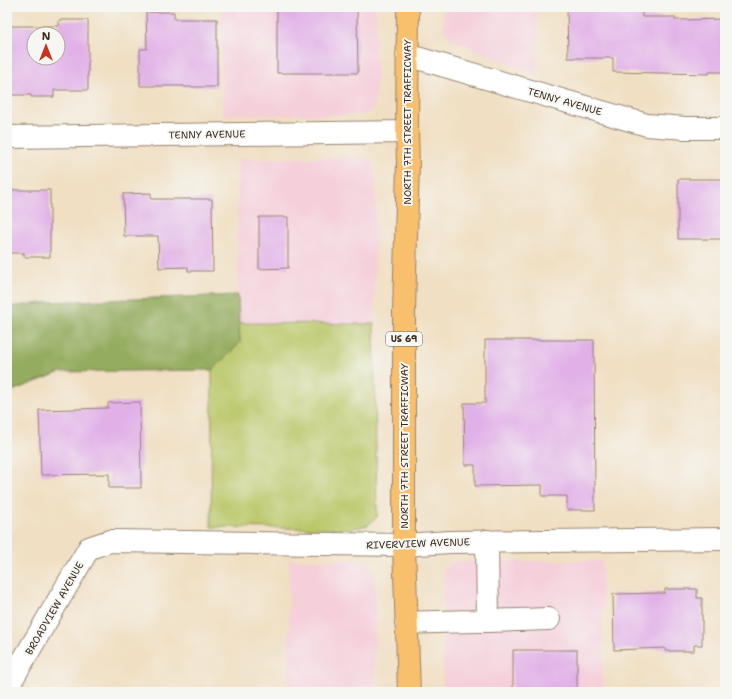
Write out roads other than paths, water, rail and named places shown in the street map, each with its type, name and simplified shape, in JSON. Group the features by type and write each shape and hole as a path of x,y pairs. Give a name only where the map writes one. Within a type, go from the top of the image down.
{"main road":[{"name":"NORTH 7TH STREET TRAFFICWAY","path":"408,7 404,311 404,545 409,692"}],"street":[{"name":"TENNY AVENUE","path":"407,55 647,125 685,128 725,128"},
{"name":"TENNY AVENUE","path":"7,137 407,132"},
{"name":"RIVERVIEW AVENUE","path":"110,541 404,545 486,541 725,539"},
{"name":"BROADVIEW AVENUE","path":"7,688 89,548 110,541"},
{"path":"486,541 488,621"},
{"path":"406,623 550,620"}]}
